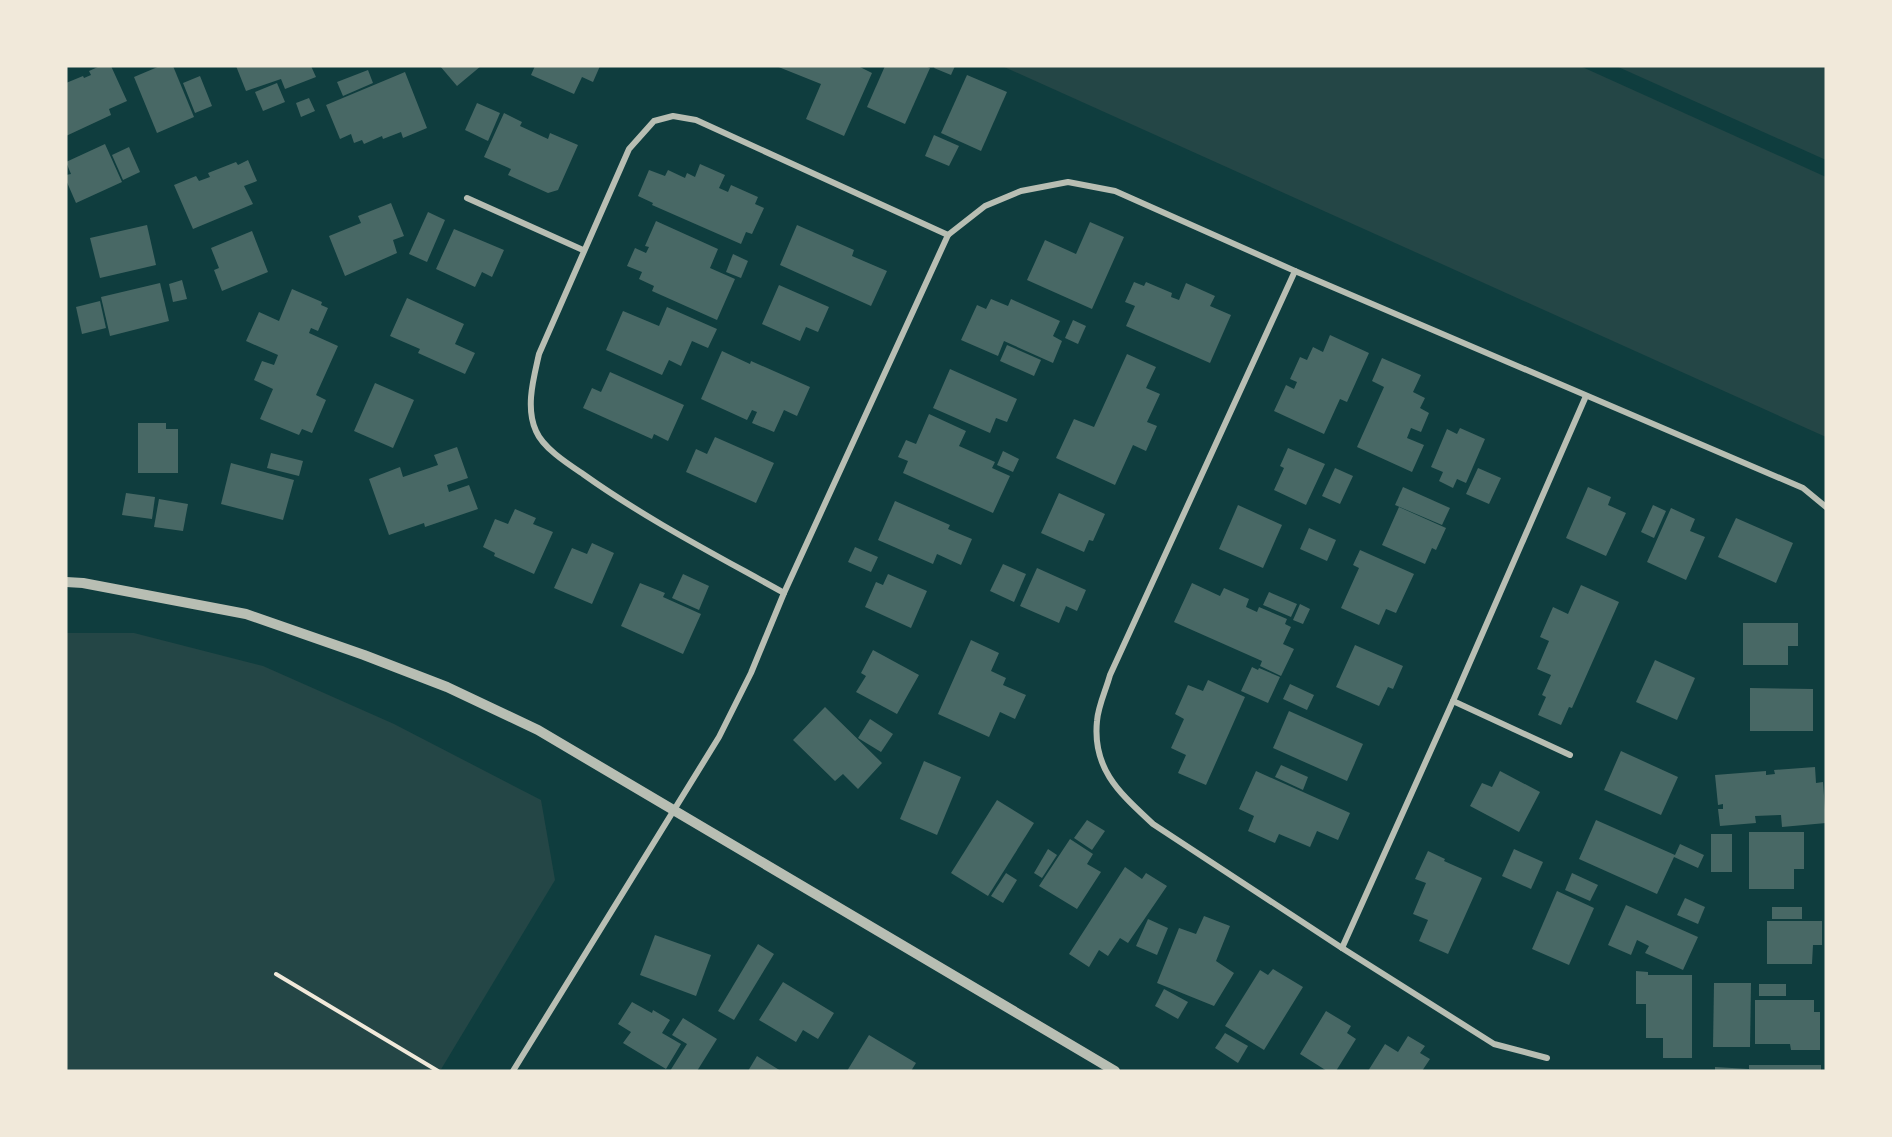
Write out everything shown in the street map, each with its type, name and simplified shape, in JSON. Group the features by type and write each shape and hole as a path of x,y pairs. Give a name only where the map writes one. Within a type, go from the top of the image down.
{"street":[{"path":"784,593 626,505 553,452 536,431 532,410 532,387 539,354 629,149 654,121 673,116 696,120 948,236"},
{"path":"513,1071 719,736 751,674 784,593 948,236 985,206 1021,191 1068,182 1115,191 1294,271 1803,488 1826,507"},
{"path":"467,198 583,250"},
{"path":"1294,271 1110,675 1097,720 1098,752 1107,777 1153,824 1341,948 1494,1044 1547,1058"},
{"path":"1341,948 1453,701 1586,396"},
{"path":"66,582 83,583 246,614 447,687 538,730 1115,1071"},
{"path":"1453,701 1570,755"}],"path":[{"path":"276,974 438,1071"}],"shaded area":[{"path":"1002,66 1580,66 1826,177 1826,437"},
{"path":"1616,66 1826,66 1826,160"},
{"path":"66,633 134,633 263,666 394,724 541,800 555,880 440,1071 66,1071"}],"building":[{"path":"100,66 111,66 127,101 109,109 111,115 66,136 66,83 91,75 89,71"},
{"path":"160,66 173,66 194,117 157,133 134,77"},
{"path":"236,66 311,66 316,77 285,89 281,79 246,91"},
{"path":"440,66 481,66 457,86"},
{"path":"535,66 600,66 593,82 582,77 574,94 531,75"},
{"path":"776,66 858,66 872,73 844,136 806,119 821,84"},
{"path":"885,66 930,68 905,124 867,107"},
{"path":"935,66 955,66 951,75 934,68"},
{"path":"368,70 373,83 343,96 337,82"},
{"path":"405,72 427,128 403,138 401,132 383,139 382,136 364,144 362,140 354,143 351,134 340,139 326,105"},
{"path":"967,75 1007,92 981,151 941,133"},
{"path":"200,76 212,106 195,113 183,83"},
{"path":"277,83 285,102 263,111 255,92"},
{"path":"309,98 315,111 301,117 296,103"},
{"path":"477,103 500,113 488,141 465,130"},
{"path":"504,113 522,122 520,126 548,139 550,133 578,145 558,190 548,193 508,175 511,169 484,157"},
{"path":"934,135 959,146 949,166 925,156"},
{"path":"105,144 122,182 76,203 66,180 66,175 71,174 66,162"},
{"path":"129,147 140,172 123,180 112,155"},
{"path":"248,160 257,181 244,186 253,204 193,229 174,185 196,176 199,181 210,177 208,173 236,162 238,165"},
{"path":"700,164 725,175 719,188 728,192 731,185 758,197 755,204 764,208 752,234 746,232 741,244 652,205 653,203 638,196 649,170 665,176 668,170 685,178 687,173 695,177"},
{"path":"391,203 404,236 393,240 397,253 345,276 329,236 361,223 358,216"},
{"path":"428,212 445,220 427,262 409,254"},
{"path":"656,221 718,249 710,268 735,279 717,320 652,291 654,286 639,279 642,272 627,266 635,248 646,253 649,247 645,246"},
{"path":"1090,222 1124,237 1092,309 1027,280 1045,240 1076,254"},
{"path":"147,225 156,265 100,278 90,238"},
{"path":"797,225 854,250 852,256 887,271 871,306 780,265"},
{"path":"454,229 504,250 492,277 482,272 475,287 436,269"},
{"path":"252,231 268,272 222,291 214,270 219,268 211,248"},
{"path":"733,254 748,261 741,278 726,272"},
{"path":"182,280 187,299 173,302 169,284"},
{"path":"1134,282 1144,286 1146,282 1172,293 1171,297 1179,300 1186,283 1215,296 1210,306 1231,315 1210,363 1126,326 1135,306 1125,302"},
{"path":"160,283 169,321 110,336 101,297"},
{"path":"779,285 829,307 818,332 806,327 800,341 762,324"},
{"path":"292,289 322,302 321,305 328,308 318,331 311,328 309,333 338,346 316,395 326,400 312,433 302,429 299,435 260,419 273,389 254,380 262,361 274,365 278,355 246,341 259,312 279,321"},
{"path":"407,298 464,324 455,344 475,353 465,374 418,353 420,349 390,336"},
{"path":"991,299 1008,306 1011,299 1060,321 1053,336 1062,341 1053,363 1004,341 998,356 961,340 977,305 986,309"},
{"path":"100,301 106,328 82,334 76,307"},
{"path":"667,307 717,329 708,348 692,341 681,366 669,360 662,375 606,350 623,311 659,326"},
{"path":"1073,320 1086,326 1078,344 1065,338"},
{"path":"1330,335 1369,353 1347,402 1340,399 1324,434 1274,411 1286,385 1294,389 1297,382 1290,379 1300,357 1307,360 1313,347 1323,352"},
{"path":"1007,345 1041,360 1034,376 1000,361"},
{"path":"722,351 810,387 797,416 784,410 774,432 752,423 757,412 752,410 747,420 701,399"},
{"path":"1127,354 1156,367 1146,388 1160,394 1147,422 1157,426 1146,451 1133,445 1115,485 1056,458 1074,419 1094,427"},
{"path":"1382,358 1421,375 1413,392 1425,398 1420,408 1429,413 1421,432 1411,428 1407,438 1424,445 1412,472 1357,447 1384,387 1372,381"},
{"path":"950,369 1017,399 1007,422 996,418 990,433 933,408"},
{"path":"610,372 684,405 668,441 654,434 652,439 583,408 592,388 601,392"},
{"path":"375,383 414,400 393,448 354,431"},
{"path":"929,414 966,431 959,446 995,462 992,468 1010,476 993,513 903,473 908,461 898,457 906,440 916,444"},
{"path":"138,423 166,423 166,429 178,429 178,473 138,473"},
{"path":"1460,428 1485,439 1466,483 1457,479 1453,488 1439,481 1443,472 1431,467 1447,429 1457,434"},
{"path":"715,437 774,463 756,503 686,472 696,449 707,454"},
{"path":"457,447 468,478 447,485 449,492 469,485 478,509 425,527 424,523 389,535 369,479 400,467 403,477 438,465 434,455"},
{"path":"1288,448 1325,464 1306,505 1274,490 1284,468 1280,466"},
{"path":"1003,451 1019,459 1013,472 997,465"},
{"path":"271,453 303,461 299,476 267,468"},
{"path":"231,463 294,480 283,520 221,504"},
{"path":"1335,468 1353,476 1340,504 1322,496"},
{"path":"1478,468 1501,478 1489,504 1466,494"},
{"path":"1403,487 1450,508 1442,525 1395,505"},
{"path":"1588,487 1611,497 1608,505 1626,513 1606,556 1566,538"},
{"path":"126,493 155,497 152,519 122,515"},
{"path":"1059,493 1105,514 1093,541 1089,540 1084,552 1041,533"},
{"path":"159,499 188,504 183,531 154,527"},
{"path":"895,501 950,525 948,529 972,539 961,565 937,554 933,564 878,540"},
{"path":"1238,505 1282,525 1263,568 1219,549"},
{"path":"1653,505 1666,511 1654,538 1641,532"},
{"path":"1399,507 1446,528 1436,550 1432,548 1425,564 1382,545"},
{"path":"1671,508 1695,519 1690,531 1705,537 1686,580 1647,562"},
{"path":"515,509 536,518 533,524 553,532 534,574 494,556 495,553 483,547 495,519 508,524"},
{"path":"1736,518 1793,543 1776,583 1718,557"},
{"path":"1309,528 1336,540 1327,561 1300,549"},
{"path":"592,543 614,553 592,604 554,588 572,548 587,554"},
{"path":"855,547 878,557 871,572 848,562"},
{"path":"1360,550 1414,574 1396,613 1386,609 1379,625 1341,608 1359,568 1353,565"},
{"path":"1003,564 1026,574 1014,602 990,591"},
{"path":"1037,568 1086,590 1077,611 1066,606 1059,623 1020,606"},
{"path":"683,574 709,586 699,610 672,598"},
{"path":"888,574 927,591 911,628 865,607 876,582 883,585"},
{"path":"640,583 665,593 663,597 701,614 683,654 621,626"},
{"path":"1192,583 1220,596 1224,588 1249,599 1246,607 1257,612 1259,607 1287,619 1285,624 1291,627 1283,644 1294,649 1281,676 1260,666 1262,661 1174,622"},
{"path":"1581,585 1619,602 1572,708 1569,707 1561,725 1538,715 1546,697 1542,695 1551,675 1537,669 1549,641 1540,637 1553,607 1568,614"},
{"path":"1269,592 1297,604 1291,617 1263,605"},
{"path":"1300,604 1310,609 1303,624 1293,620"},
{"path":"1743,623 1798,623 1798,646 1788,646 1788,665 1743,665"},
{"path":"971,640 999,653 991,671 1006,678 1003,685 1026,695 1015,719 1000,712 989,737 938,714"},
{"path":"1355,645 1403,666 1393,689 1388,687 1379,706 1336,687"},
{"path":"873,650 919,675 897,714 856,692 866,676 861,673"},
{"path":"1655,660 1695,678 1677,720 1636,702"},
{"path":"1252,667 1280,677 1268,703 1241,691"},
{"path":"1208,680 1245,697 1206,785 1178,773 1186,755 1171,748 1184,719 1175,714 1188,685 1203,691"},
{"path":"1290,684 1314,695 1307,710 1283,699"},
{"path":"1750,688 1813,689 1813,731 1750,731"},
{"path":"825,707 882,763 858,789 843,774 835,781 793,740"},
{"path":"1289,711 1363,744 1347,781 1273,748"},
{"path":"870,719 893,734 881,752 858,738"},
{"path":"1621,751 1678,777 1661,815 1604,790"},
{"path":"924,761 961,777 937,835 900,819"},
{"path":"1281,765 1308,777 1303,790 1275,777"},
{"path":"1815,767 1816,783 1823,782 1826,823 1782,827 1781,815 1755,816 1756,823 1720,826 1718,809 1723,809 1723,804 1718,805 1715,775 1766,771 1766,775 1775,774 1774,770"},
{"path":"1256,771 1350,813 1338,840 1317,831 1310,847 1279,834 1275,843 1248,831 1254,816 1239,809"},
{"path":"1500,771 1540,792 1519,832 1470,806 1482,783 1492,787"},
{"path":"997,800 1034,823 988,896 951,873"},
{"path":"1087,820 1105,831 1092,850 1074,838"},
{"path":"1596,820 1675,855 1680,844 1704,855 1698,868 1674,857 1657,894 1579,859"},
{"path":"1749,832 1804,832 1804,869 1794,869 1794,889 1749,889"},
{"path":"1711,834 1732,834 1732,872 1711,872"},
{"path":"1070,839 1093,854 1087,864 1101,872 1077,909 1039,886"},
{"path":"1048,849 1057,855 1042,878 1034,873"},
{"path":"1514,849 1543,862 1531,889 1502,876"},
{"path":"1428,851 1482,878 1448,954 1419,941 1428,920 1413,914 1426,883 1415,879"},
{"path":"1125,867 1142,879 1146,873 1167,886 1128,943 1120,938 1108,956 1099,950 1089,967 1069,954"},
{"path":"1006,873 1017,880 1003,903 991,896"},
{"path":"1572,873 1598,885 1590,901 1565,890"},
{"path":"1557,891 1594,908 1569,965 1532,949"},
{"path":"1685,898 1705,907 1698,924 1677,915"},
{"path":"1626,905 1698,937 1683,970 1645,953 1649,946 1637,940 1631,955 1608,945"},
{"path":"1772,907 1802,907 1802,919 1772,919"},
{"path":"1204,916 1230,926 1216,961 1234,973 1214,1006 1157,983 1179,928 1196,934"},
{"path":"1148,919 1168,928 1157,955 1136,946"},
{"path":"1767,921 1822,921 1822,945 1813,945 1812,964 1767,964"},
{"path":"655,935 711,955 696,996 640,975"},
{"path":"758,944 774,954 734,1020 718,1011"},
{"path":"1273,969 1303,987 1264,1050 1225,1026 1260,970 1268,975"},
{"path":"1636,971 1648,972 1648,975 1692,975 1692,1058 1663,1058 1663,1038 1646,1038 1646,1004 1636,1004"},
{"path":"783,982 834,1013 818,1039 803,1030 796,1042 759,1020"},
{"path":"1714,983 1751,983 1750,1047 1713,1047"},
{"path":"1759,984 1786,984 1786,996 1759,996"},
{"path":"1164,989 1188,1002 1178,1019 1155,1006"},
{"path":"1755,1000 1814,1000 1814,1012 1820,1012 1820,1050 1791,1050 1790,1044 1755,1044"},
{"path":"632,1002 670,1020 662,1033 681,1044 666,1069 623,1043 631,1032 618,1024"},
{"path":"1326,1011 1351,1026 1347,1033 1356,1039 1336,1071 1327,1071 1300,1054"},
{"path":"683,1018 717,1039 697,1071 670,1071 687,1044 672,1035"},
{"path":"1225,1033 1248,1046 1238,1063 1215,1048"},
{"path":"869,1035 916,1063 911,1071 847,1071"},
{"path":"1408,1036 1425,1046 1420,1053 1430,1059 1422,1071 1368,1071 1385,1044 1398,1052"},
{"path":"757,1056 781,1071 748,1071"},
{"path":"1749,1065 1821,1065 1821,1071 1715,1071 1715,1067 1749,1069"}]}
